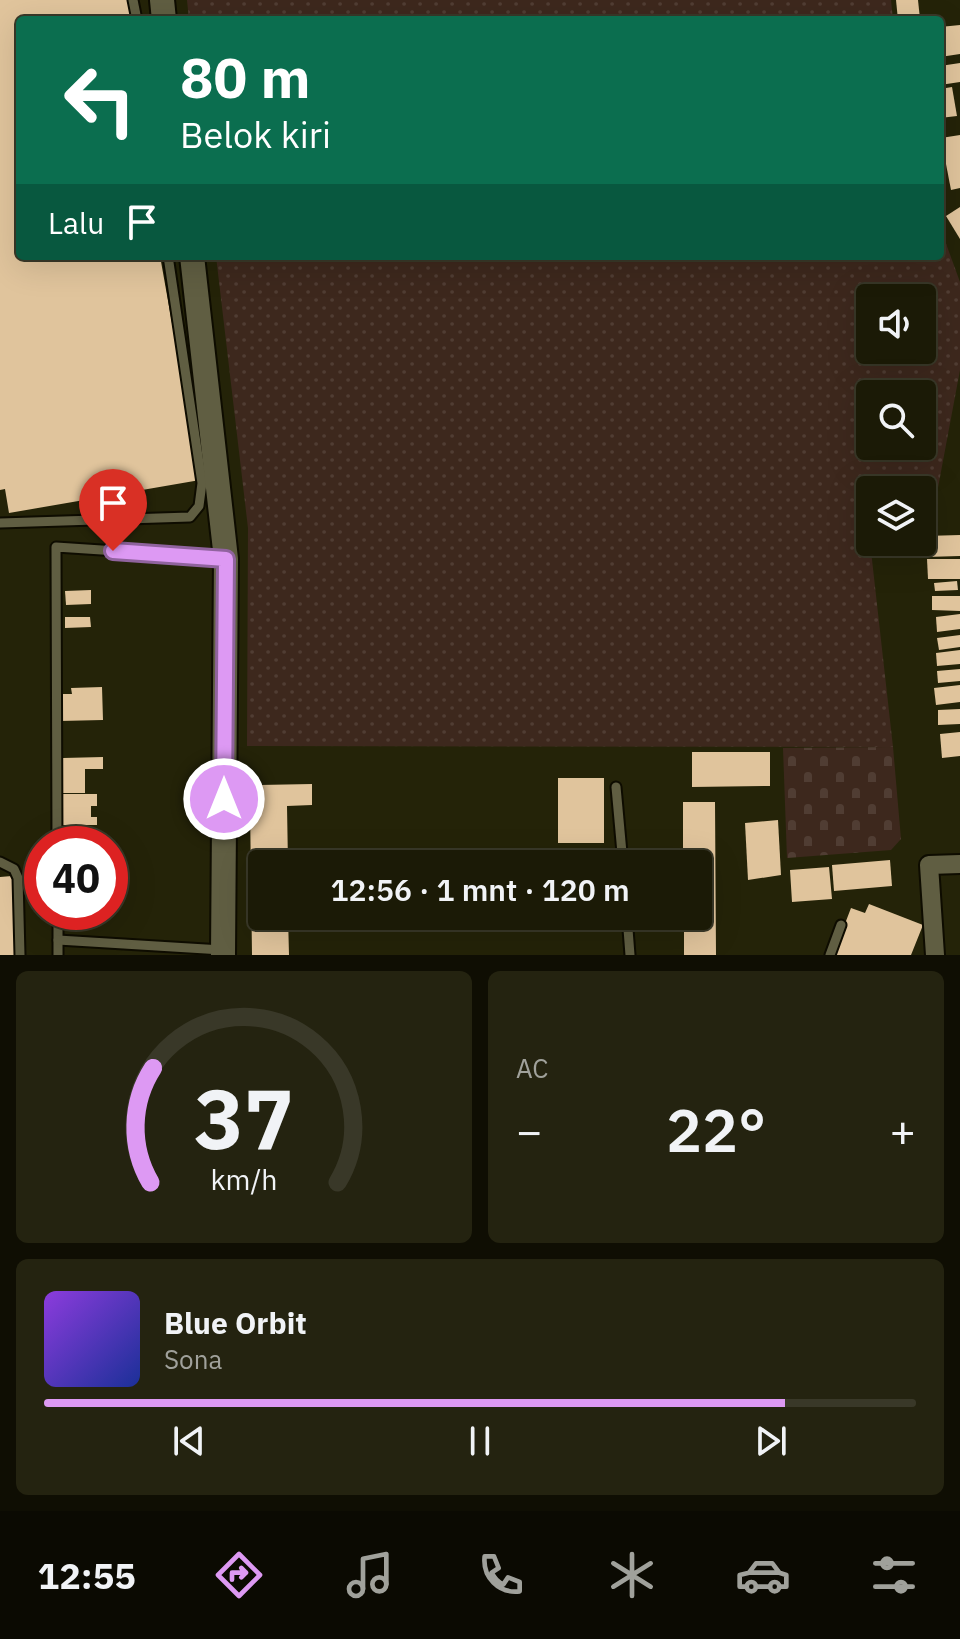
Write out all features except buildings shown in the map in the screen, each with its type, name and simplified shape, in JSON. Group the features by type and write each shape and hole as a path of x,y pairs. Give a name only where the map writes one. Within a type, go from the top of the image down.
{"street":[{"path":"192,260 226,559 223,952"},
{"path":"935,955 929,865 960,864"}],"lane":[{"path":"0,523 190,517 196,513 202,483 169,260"},
{"path":"57,826 56,547 226,559"},
{"path":"616,787 622,850"},
{"path":"0,862 14,869 18,878 20,955"},
{"path":"830,955 841,925"},
{"path":"58,930 58,955"},
{"path":"628,930 630,955"},
{"path":"58,940 223,952"}],"green space":[{"path":"187,0 891,0 893,16 189,16"},
{"path":"944,238 960,282 960,370 936,498 936,476 856,476 856,556 872,556 893,747 247,746 248,528 216,260 944,260"},
{"path":"893,747 901,839 891,850 787,858 783,748"}],"route":[{"path":"113,551 226,559 224,799"}]}
